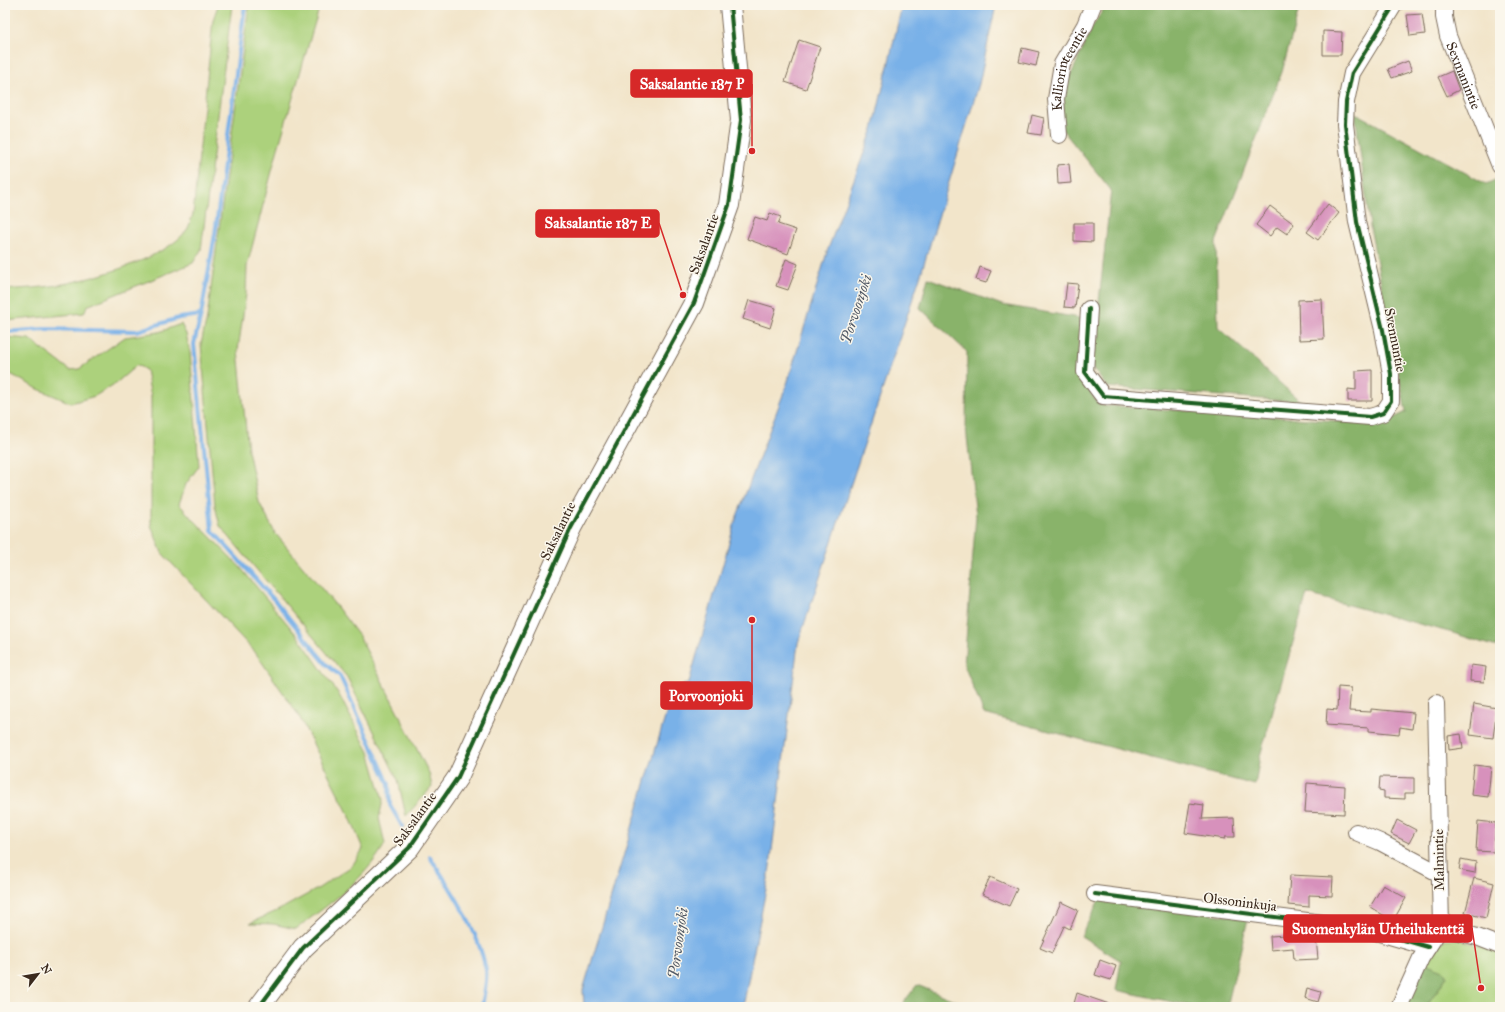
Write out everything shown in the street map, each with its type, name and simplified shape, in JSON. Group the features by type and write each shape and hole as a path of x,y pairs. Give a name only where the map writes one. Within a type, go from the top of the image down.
{"street":[{"name":"Saksalantie","path":"259,1007 303,948 409,848 458,777 571,528 694,303 729,205 741,120 730,5"},
{"name":"Kalliorinteentie","path":"1059,135 1056,99 1062,64 1085,25 1093,5"},
{"name":"Svennuntie","path":"1088,309 1085,372 1103,396 1370,417 1382,413 1391,401 1392,374 1357,222 1347,140 1346,109 1352,73 1394,5"},
{"name":"Sexmanintie","path":"1444,5 1444,17 1448,36 1500,166"},
{"name":"Malmintie","path":"1436,703 1441,927"},
{"path":"1356,832 1380,842 1440,874"},
{"name":"Olssoninkuja","path":"1095,894 1362,928 1428,947"},
{"path":"1399,1007 1421,958 1441,927 1477,937 1500,946"}],"green space":[{"path":"218,5 232,5 201,250 193,263 87,306 84,313 5,321 5,290 42,287 77,281 131,265 166,248 179,238 188,228 193,214 213,20"},
{"path":"249,5 320,5 277,152 247,266 246,294 238,350 248,450 259,502 275,533 337,607 359,636 429,773 432,787 406,816 398,780 347,677 220,526 215,506 201,344 207,318"},
{"path":"1106,5 1300,5 1282,72 1216,242 1218,327 1301,402 1107,387 1092,367 1111,190 1052,117 1093,26"},
{"path":"1355,113 1486,184 1497,179 1500,187 1500,648 1453,633 1307,594 1260,756 1255,785 984,714 964,665 976,516 966,428 967,352 920,308 928,278 1002,305 1080,318 1078,374 1099,405 1382,424 1406,412 1370,227"},
{"path":"181,324 186,334 190,352 199,466 186,484 179,504 239,566 300,639 338,693 369,752 383,800 379,818 385,844 367,869 356,881 296,929 273,924 250,923 279,910 319,888 352,866 363,849 350,817 299,716 255,652 162,553 151,525 151,397 146,370 137,365 116,383 95,396 71,403 38,389 5,371 5,337 29,339 70,370 79,369 125,337 159,332"},
{"path":"1100,898 1248,919 1227,1007 1196,1007 1116,990 1121,961 1081,936"},
{"path":"1446,939 1459,939 1500,953 1500,1007 1426,1007 1447,976 1425,963 1442,941"},
{"path":"1425,963 1443,970 1447,976 1426,1007 1405,1007"},
{"path":"917,985 971,1007 900,1007"}],"water":[{"path":"902,5 996,5 979,84 920,277 798,643 769,874 743,1007 584,1007 583,990 673,691 689,682 736,519 787,384 828,249 874,126"}],"building":[{"path":"1422,14 1425,34 1410,36 1407,15"},
{"path":"1323,31 1342,32 1341,55 1323,55"},
{"path":"799,40 820,47 806,89 785,82"},
{"path":"1022,48 1039,52 1036,66 1019,62"},
{"path":"1408,61 1412,71 1392,78 1388,69"},
{"path":"1452,71 1459,90 1447,96 1438,77"},
{"path":"1032,115 1044,118 1041,135 1028,133"},
{"path":"1069,164 1071,183 1058,184 1057,165"},
{"path":"1328,204 1339,213 1318,240 1307,232"},
{"path":"1270,206 1294,224 1287,234 1277,227 1270,236 1256,225"},
{"path":"770,213 781,217 778,224 796,230 788,254 747,239 755,217 767,221"},
{"path":"1074,223 1093,223 1093,242 1074,241"},
{"path":"786,259 798,264 788,290 776,286"},
{"path":"980,267 991,271 986,283 976,280"},
{"path":"1067,283 1078,284 1075,308 1064,307"},
{"path":"1322,299 1324,339 1299,340 1298,300"},
{"path":"749,300 776,308 770,328 743,319"},
{"path":"1372,370 1372,401 1348,401 1348,389 1356,390 1356,371"},
{"path":"1471,665 1486,667 1484,682 1470,681"},
{"path":"1338,687 1351,688 1349,711 1371,712 1371,709 1414,713 1412,729 1400,727 1399,734 1369,731 1369,728 1326,725 1327,709 1337,710"},
{"path":"1474,704 1497,708 1493,738 1470,735"},
{"path":"1461,734 1463,748 1449,750 1448,736"},
{"path":"1474,765 1491,767 1488,797 1471,795"},
{"path":"1380,777 1414,778 1414,793 1405,793 1405,799 1384,798 1384,791 1379,790"},
{"path":"1307,783 1345,786 1344,814 1305,812"},
{"path":"1190,803 1204,805 1202,819 1234,818 1235,837 1225,837 1225,839 1185,833"},
{"path":"1397,820 1416,830 1409,843 1391,834"},
{"path":"1478,821 1496,823 1494,852 1476,851"},
{"path":"1461,859 1476,862 1475,873 1459,870"},
{"path":"1290,875 1333,877 1332,896 1309,895 1309,907 1288,905"},
{"path":"990,877 1017,889 1009,906 982,894"},
{"path":"1474,878 1494,883 1486,918 1465,913"},
{"path":"1383,885 1406,898 1393,921 1370,907"},
{"path":"1061,902 1078,910 1070,929 1064,926 1052,953 1040,948"},
{"path":"1302,934 1303,939 1316,938 1318,959 1294,960 1293,948 1271,950 1270,936"},
{"path":"1100,960 1116,966 1111,980 1095,975"},
{"path":"1307,988 1321,992 1318,1002 1305,998"},
{"path":"1077,993 1112,1005 1112,1007 1073,1007"}],"waterway":[{"path":"245,5 215,234 201,315 194,344 212,530 276,602 326,664 340,676 389,784 390,805 402,826"},
{"path":"5,332 44,329 137,331 179,318 201,315"},
{"path":"430,857 464,911 477,940 486,970 486,983 482,1007"}],"cycle path":[{"path":"259,1007 303,948 409,848 458,777 571,528 694,303 729,205 741,120 730,5"},
{"path":"1089,309 1085,372 1103,396 1370,417 1383,413 1391,401 1391,374 1383,330 1357,222 1345,124 1346,102 1352,73 1394,5"},
{"path":"1095,894 1362,928 1428,947"}],"place":[{"name":"Saksalantie 187 P","path":"752,151"},
{"name":"Saksalantie 187 E","path":"683,295"},
{"name":"Porvoonjoki","path":"752,620"},
{"name":"Suomenkylän Urheilukenttä","path":"1481,988"}]}
